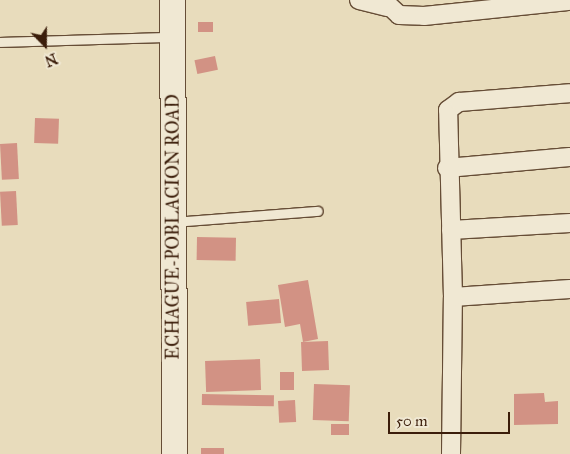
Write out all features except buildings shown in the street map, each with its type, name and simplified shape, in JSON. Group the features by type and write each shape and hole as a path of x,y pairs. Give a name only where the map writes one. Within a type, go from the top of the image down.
{"main road":[{"name":"ECHAGUE-POBLACION ROAD","path":"172,0 174,454"}],"street":[{"path":"359,0 385,4 399,15 424,16 499,4 570,1"},
{"path":"451,454 453,297 446,120 453,105 570,93"},
{"path":"448,168 570,157"},
{"path":"451,230 570,223"},
{"path":"453,297 570,289"}],"lane":[{"path":"0,42 172,37"},
{"path":"173,222 318,211"}]}
